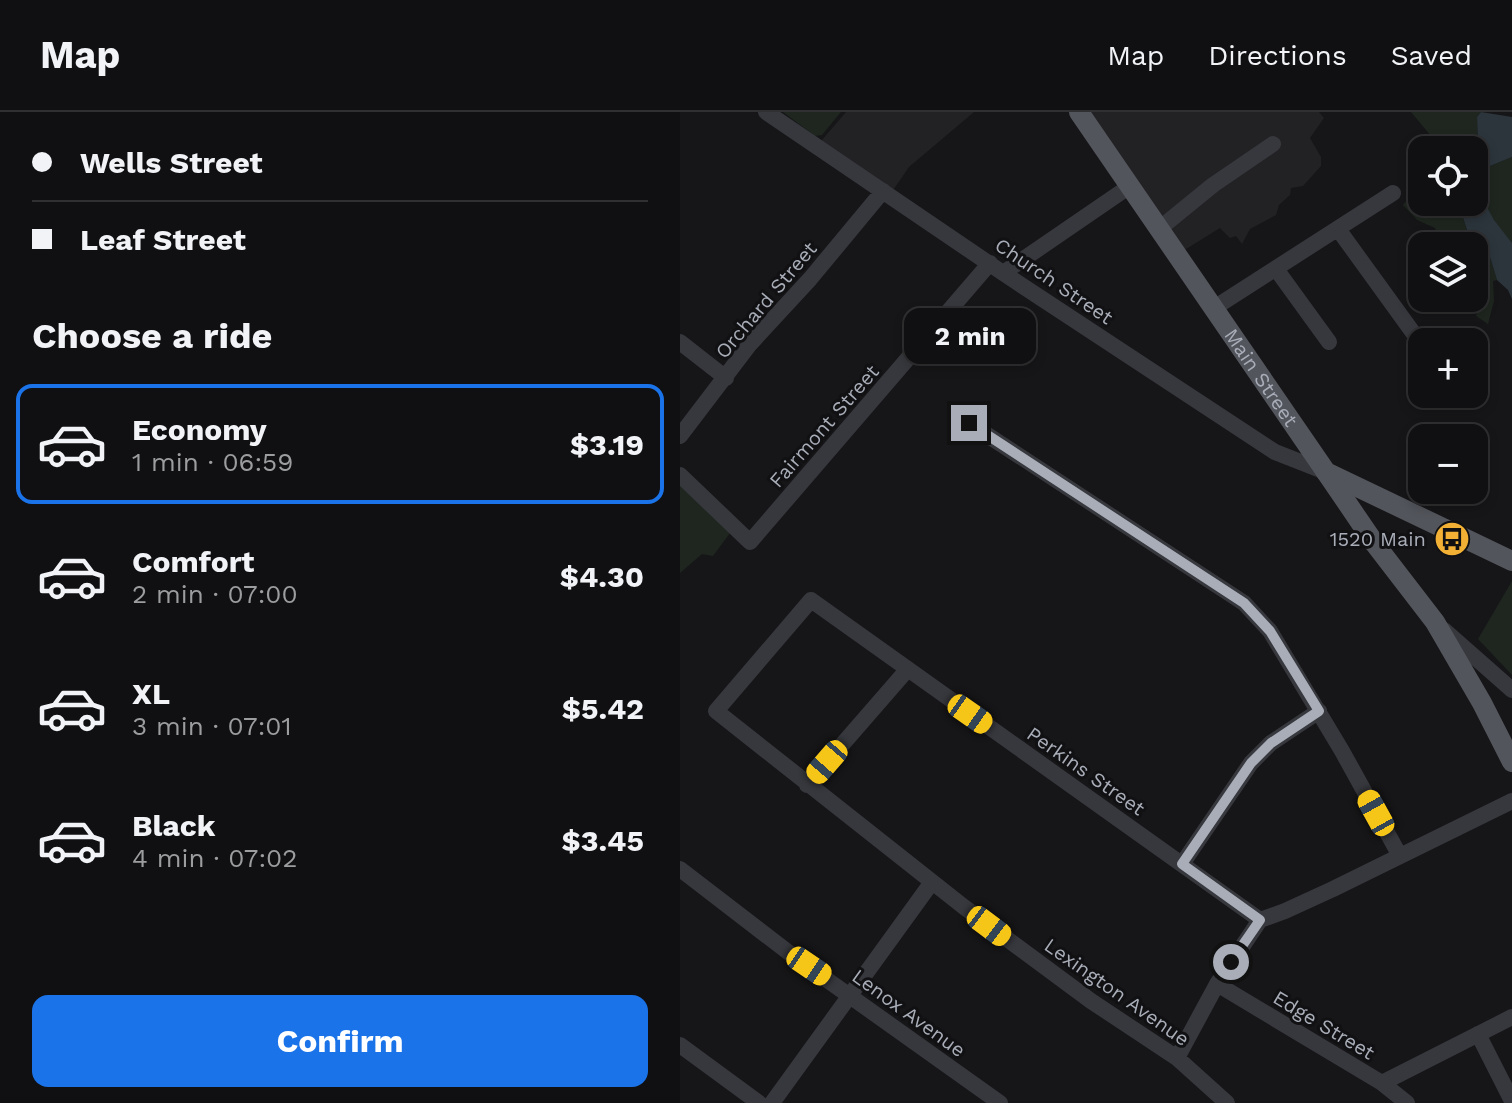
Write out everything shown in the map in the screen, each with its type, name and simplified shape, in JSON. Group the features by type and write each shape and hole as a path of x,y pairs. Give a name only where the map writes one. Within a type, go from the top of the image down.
{"main road":[{"name":"Main Street","path":"1079,112 1375,544 1435,622 1512,762"},
{"path":"1326,472 1512,561"}],"street":[{"name":"Church Street","path":"766,112 1275,452 1326,472"},
{"path":"1159,229 1213,185 1273,144"},
{"name":"Fairmont Street","path":"680,475 750,542 996,268 1130,186"},
{"name":"Orchard Street","path":"680,436 750,344 810,279 883,191"},
{"path":"1214,308 1393,193"},
{"path":"1338,229 1410,328"},
{"path":"1276,269 1329,342"},
{"path":"680,342 726,378"},
{"path":"969,423 1244,603 1270,631 1319,711 1400,856"},
{"name":"Perkins Street","path":"716,711 811,600 1260,920"},
{"path":"1435,622 1512,690"},
{"path":"807,785 907,670"},
{"name":"Lexington Avenue","path":"716,711 932,882 1091,1001 1177,1058 1227,1103"},
{"path":"1182,864 1251,763 1271,743 1319,711"},
{"path":"1177,1058 1217,984 1260,920 1285,911 1512,801"},
{"name":"Lenox Avenue","path":"680,869 788,952 1000,1103"},
{"path":"772,1103 932,882"},
{"name":"Edge Street","path":"1217,984 1382,1083 1407,1103"},
{"path":"1382,1083 1512,1017"},
{"path":"1478,1034 1512,1101"},
{"path":"680,1045 759,1103"}],"shaded area":[{"path":"783,112 841,112 822,135 815,136"},
{"path":"846,112 974,112 909,167 889,196 816,147"},
{"path":"1079,112 1319,112 1324,118 1310,138 1321,157 1321,166 1303,186 1291,188 1290,195 1279,205 1276,215 1250,229 1242,244 1236,236 1230,238 1220,228 1178,254"},
{"path":"1411,112 1481,112 1477,117 1478,136 1431,136"},
{"path":"1481,112 1512,117 1512,157 1488,168 1488,136 1478,136 1477,117"},
{"path":"1512,157 1512,243 1488,209 1490,166"},
{"path":"1488,209 1512,243 1512,299 1508,290 1497,280 1488,255 1488,232 1468,232 1463,216 1488,216"},
{"path":"1413,216 1463,216 1468,232 1436,232 1435,228"},
{"path":"1488,255 1497,280 1493,281 1494,301 1488,324 1476,316 1477,312 1488,312"},
{"path":"680,482 730,533 713,556 702,554 680,573"},
{"path":"1512,581 1512,675 1478,639"}],"place":[{"name":"1520 Main","path":"1452,539"}],"route":[{"path":"969,423 1244,603 1270,631 1319,711 1271,743 1251,763 1182,864 1260,920 1231,962"}]}
